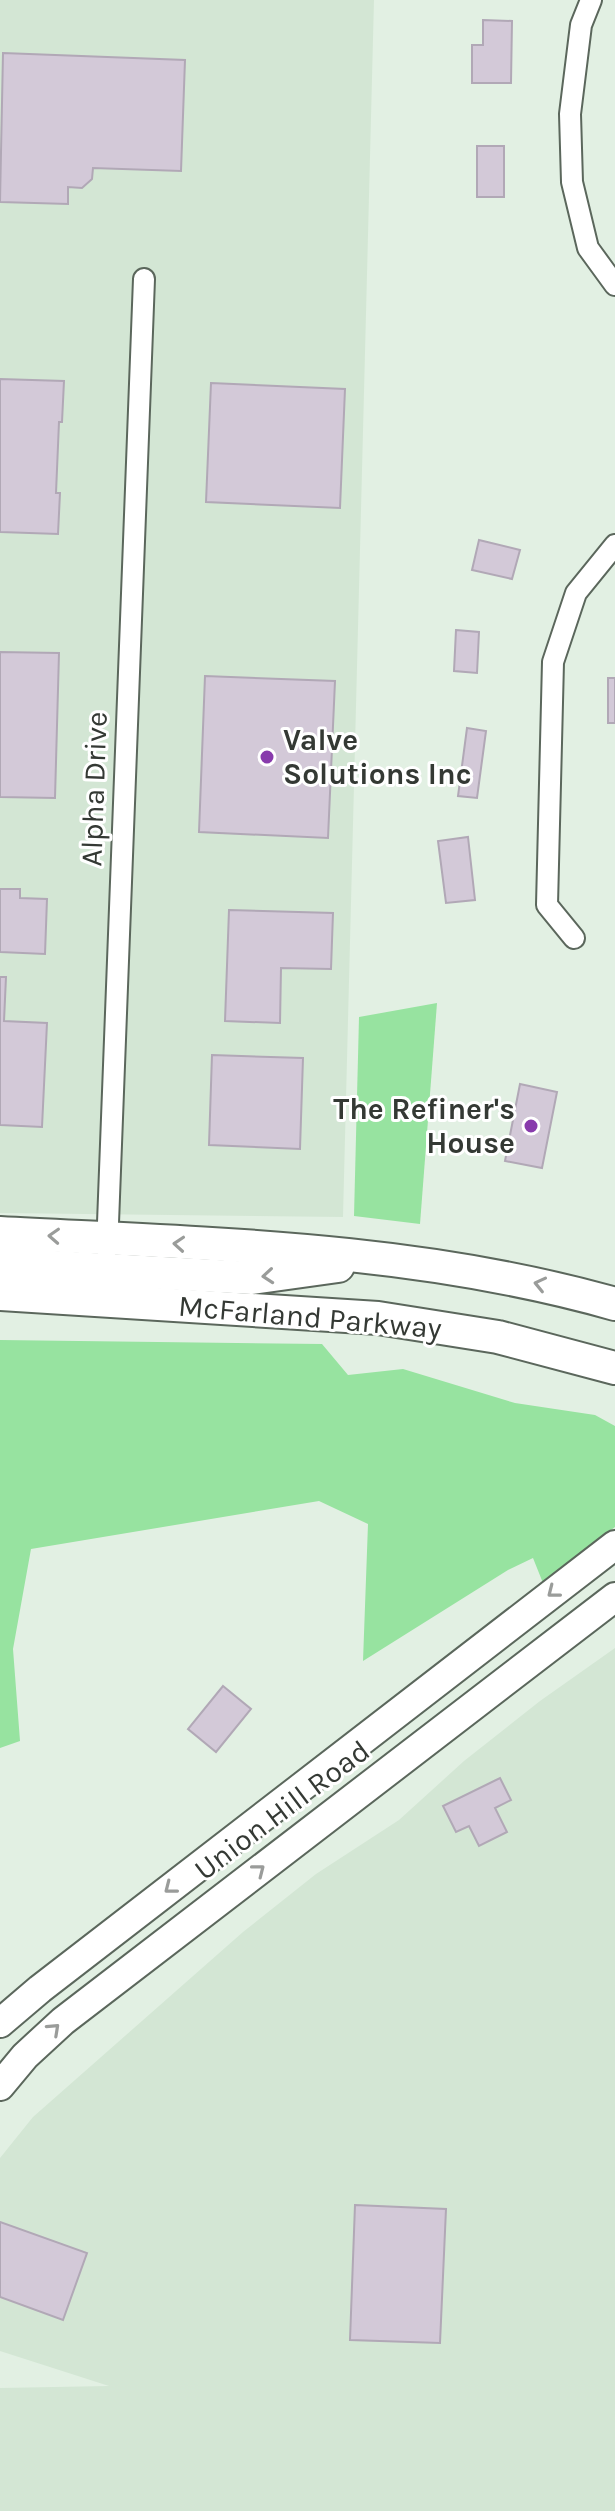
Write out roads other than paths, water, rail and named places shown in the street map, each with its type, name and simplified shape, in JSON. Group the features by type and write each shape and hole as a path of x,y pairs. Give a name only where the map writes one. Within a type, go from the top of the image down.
{"main road":[{"name":"McFarland Parkway","path":"0,1233 106,1270 322,1314 425,1324 498,1337 615,1368"},
{"name":"McFarland Parkway","path":"0,1294 106,1270 372,1257 495,1275 615,1304"},
{"path":"0,1264 106,1270"}],"street":[{"path":"591,0 581,25 570,114 572,182 588,248 615,285"},
{"name":"Alpha Drive","path":"106,1270 144,279"},
{"path":"574,938 547,905 553,662 576,593 615,545"},
{"name":"Union Hill Road","path":"0,2023 615,1545"},
{"name":"Union Hill Road","path":"0,2086 25,2056 63,2021 615,1597"}],"place":[{"name":"Valve Solutions Inc","path":"267,757"},
{"name":"The Refiner's House","path":"531,1126"}]}
